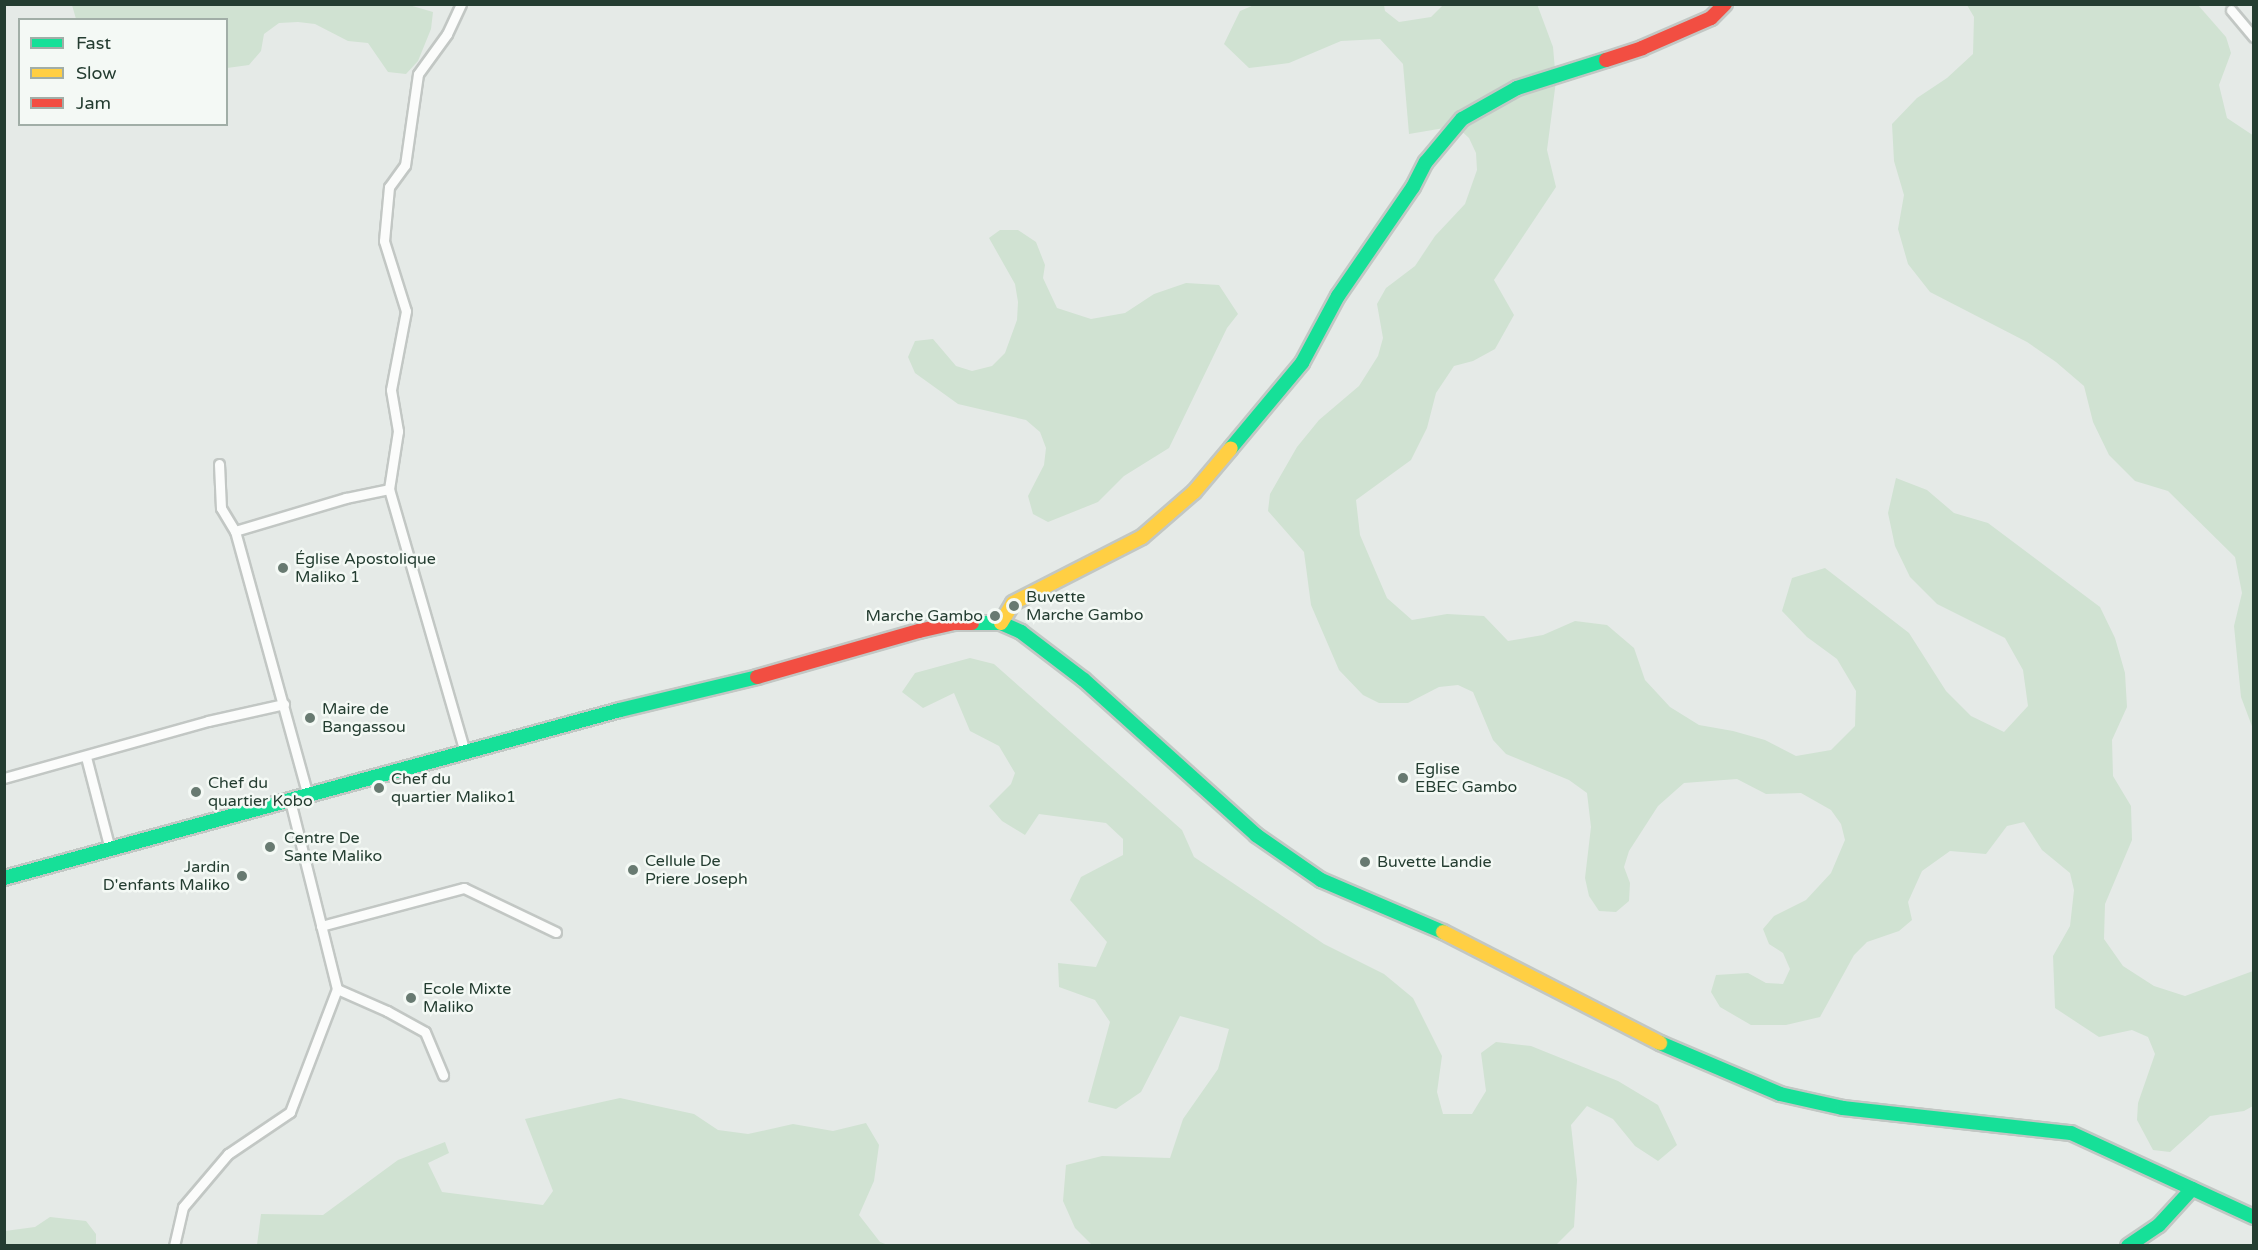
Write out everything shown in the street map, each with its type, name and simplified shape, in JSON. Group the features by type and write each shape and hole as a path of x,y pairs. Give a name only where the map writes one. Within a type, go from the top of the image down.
{"main road":[{"path":"1001,623 1013,603 1142,537 1194,492 1302,363 1338,296 1413,187 1426,162 1462,119 1517,88 1642,48 1711,18 1725,4"},
{"path":"4,878 620,710 791,669 919,631 954,623 1001,623 1021,632 1084,680 1257,835 1321,880 1471,944 1684,1054 1780,1094 1843,1108 1917,1118 1978,1121 2071,1133 2253,1217"},
{"path":"2128,1245 2159,1225 2192,1189"}],"street":[{"path":"461,4 447,34 418,74 405,165 389,187 384,241 406,311 391,390 398,431 389,489 465,752"},
{"path":"2231,10 2253,37"},
{"path":"219,464 221,508 235,531 308,796"},
{"path":"235,531 346,498 389,489"},
{"path":"4,778 208,721 284,704"},
{"path":"86,756 110,849"},
{"path":"174,1245 183,1207 228,1154 290,1112 337,989 290,801"},
{"path":"321,926 464,888 556,932"},
{"path":"337,989 387,1011 425,1032 442,1075"}],"green space":[{"path":"1537,4 1553,47 1556,81 1547,150 1556,187 1494,280 1514,315 1495,349 1473,361 1454,366 1436,393 1427,428 1411,460 1356,500 1360,535 1387,598 1412,620 1447,614 1484,616 1508,641 1543,635 1575,621 1607,625 1634,648 1645,680 1670,707 1699,725 1765,740 1796,756 1831,750 1855,726 1856,691 1837,659 1807,637 1782,611 1792,578 1825,568 1909,633 1946,691 1971,716 2004,732 2028,706 2023,670 2005,638 1937,604 1910,577 1895,546 1888,513 1896,478 1927,490 1954,513 1988,523 2100,607 2115,638 2125,673 2127,707 2112,740 2113,776 2131,806 2132,840 2105,904 2104,939 2123,966 2154,986 2185,996 2253,971 2253,1106 2244,1111 2210,1116 2170,1152 2153,1150 2137,1120 2138,1103 2155,1054 2148,1037 2132,1030 2099,1037 2055,1008 2053,956 2070,926 2074,890 2070,873 2042,850 2024,822 2007,826 1986,854 1950,851 1922,871 1908,902 1912,920 1899,931 1867,942 1854,955 1820,1017 1786,1025 1751,1025 1720,1007 1711,992 1716,975 1748,973 1766,983 1783,984 1790,969 1783,953 1769,944 1763,929 1774,916 1806,900 1831,873 1845,840 1841,824 1831,810 1801,793 1766,794 1737,779 1684,783 1658,806 1629,851 1624,867 1630,883 1629,901 1616,912 1599,911 1589,896 1585,878 1591,827 1587,793 1569,780 1506,754 1493,740 1473,692 1458,685 1439,687 1408,703 1379,703 1363,695 1339,670 1311,605 1304,552 1268,511 1270,494 1297,447 1319,420 1359,386 1378,356 1383,338 1377,304 1386,288 1415,266 1435,236 1465,204 1477,170 1476,153 1469,138 1456,126 1409,134 1403,64 1380,39 1341,41 1289,63 1249,68 1224,44 1240,11 1254,5 1384,5 1385,11 1399,22 1431,17 1443,5"},
{"path":"72,5 409,5 433,12 431,29 418,61 406,74 388,72 368,43 348,41 315,24 279,23 264,34 261,51 249,65 228,68 228,18 76,18"},
{"path":"1967,5 2198,5 2226,37 2231,53 2219,85 2227,118 2254,136 2253,729 2241,697 2234,626 2242,593 2235,557 2168,491 2135,481 2109,455 2093,422 2084,386 2056,362 2027,342 1930,292 1908,264 1898,229 1904,195 1894,161 1892,124 1917,98 1947,78 1973,54 1974,17"},
{"path":"1000,230 1018,230 1036,242 1045,265 1043,278 1057,308 1091,319 1125,313 1154,294 1186,283 1219,285 1238,314 1227,328 1169,448 1124,476 1098,502 1048,522 1033,514 1028,496 1044,465 1046,448 1040,432 1026,420 958,404 915,373 908,357 915,341 933,339 956,366 972,371 992,366 1005,353 1017,320 1018,302 1015,284 989,238"},
{"path":"970,658 994,664 1182,830 1194,857 1324,944 1384,974 1413,998 1442,1056 1437,1092 1443,1114 1472,1114 1486,1091 1481,1053 1496,1042 1531,1046 1618,1081 1658,1105 1677,1145 1658,1161 1635,1146 1613,1119 1587,1106 1571,1125 1577,1180 1574,1227 1556,1245 1092,1245 1075,1228 1063,1201 1066,1165 1102,1156 1170,1158 1183,1119 1218,1069 1229,1029 1180,1016 1141,1092 1116,1109 1088,1102 1110,1022 1095,1000 1059,987 1058,963 1096,967 1107,942 1070,900 1081,877 1123,855 1123,839 1106,823 1039,814 1025,835 1002,821 989,806 1011,784 1015,773 999,746 970,731 954,693 923,708 902,692 915,673"},
{"path":"620,1098 694,1114 718,1130 748,1134 793,1124 833,1131 866,1123 879,1145 874,1181 859,1215 880,1242 888,1245 257,1245 261,1214 323,1215 398,1160 445,1142 449,1153 428,1163 442,1192 543,1205 553,1191 525,1119"},
{"path":"50,1217 86,1221 96,1234 96,1245 5,1245 5,1231 35,1227"}],"traffic: fast":[{"path":"1231,448 1302,363 1338,296 1413,187 1426,162 1462,119 1517,88 1606,60"},
{"path":"972,623 1001,623 1021,632 1084,680 1256,835 1321,880 1443,932"},
{"path":"4,878 620,710 757,677"},
{"path":"1660,1043 1780,1094 1843,1108 2071,1133 2254,1217"},
{"path":"2128,1246 2159,1225 2192,1189"}],"traffic: slow":[{"path":"1001,623 1013,603 1142,537 1194,492 1231,448"},
{"path":"1443,932 1660,1043"}],"traffic: jam":[{"path":"1606,60 1642,48 1711,18 1725,4"},
{"path":"757,677 919,631 954,623 972,623"}],"place":[{"name":"Église Apostolique Maliko 1","path":"283,568"},
{"name":"Buvette Marche Gambo","path":"1014,606"},
{"name":"Marche Gambo","path":"995,616"},
{"name":"Maire de Bangassou","path":"310,718"},
{"name":"Eglise EBEC Gambo","path":"1403,778"},
{"name":"Chef du quartier Maliko1","path":"379,788"},
{"name":"Chef du quartier Kobo","path":"196,792"},
{"name":"Centre De Sante Maliko","path":"270,847"},
{"name":"Buvette Landie","path":"1365,862"},
{"name":"Cellule De Priere Joseph","path":"633,870"},
{"name":"Jardin D'enfants Maliko","path":"242,876"},
{"name":"Ecole Mixte Maliko","path":"411,998"}]}
